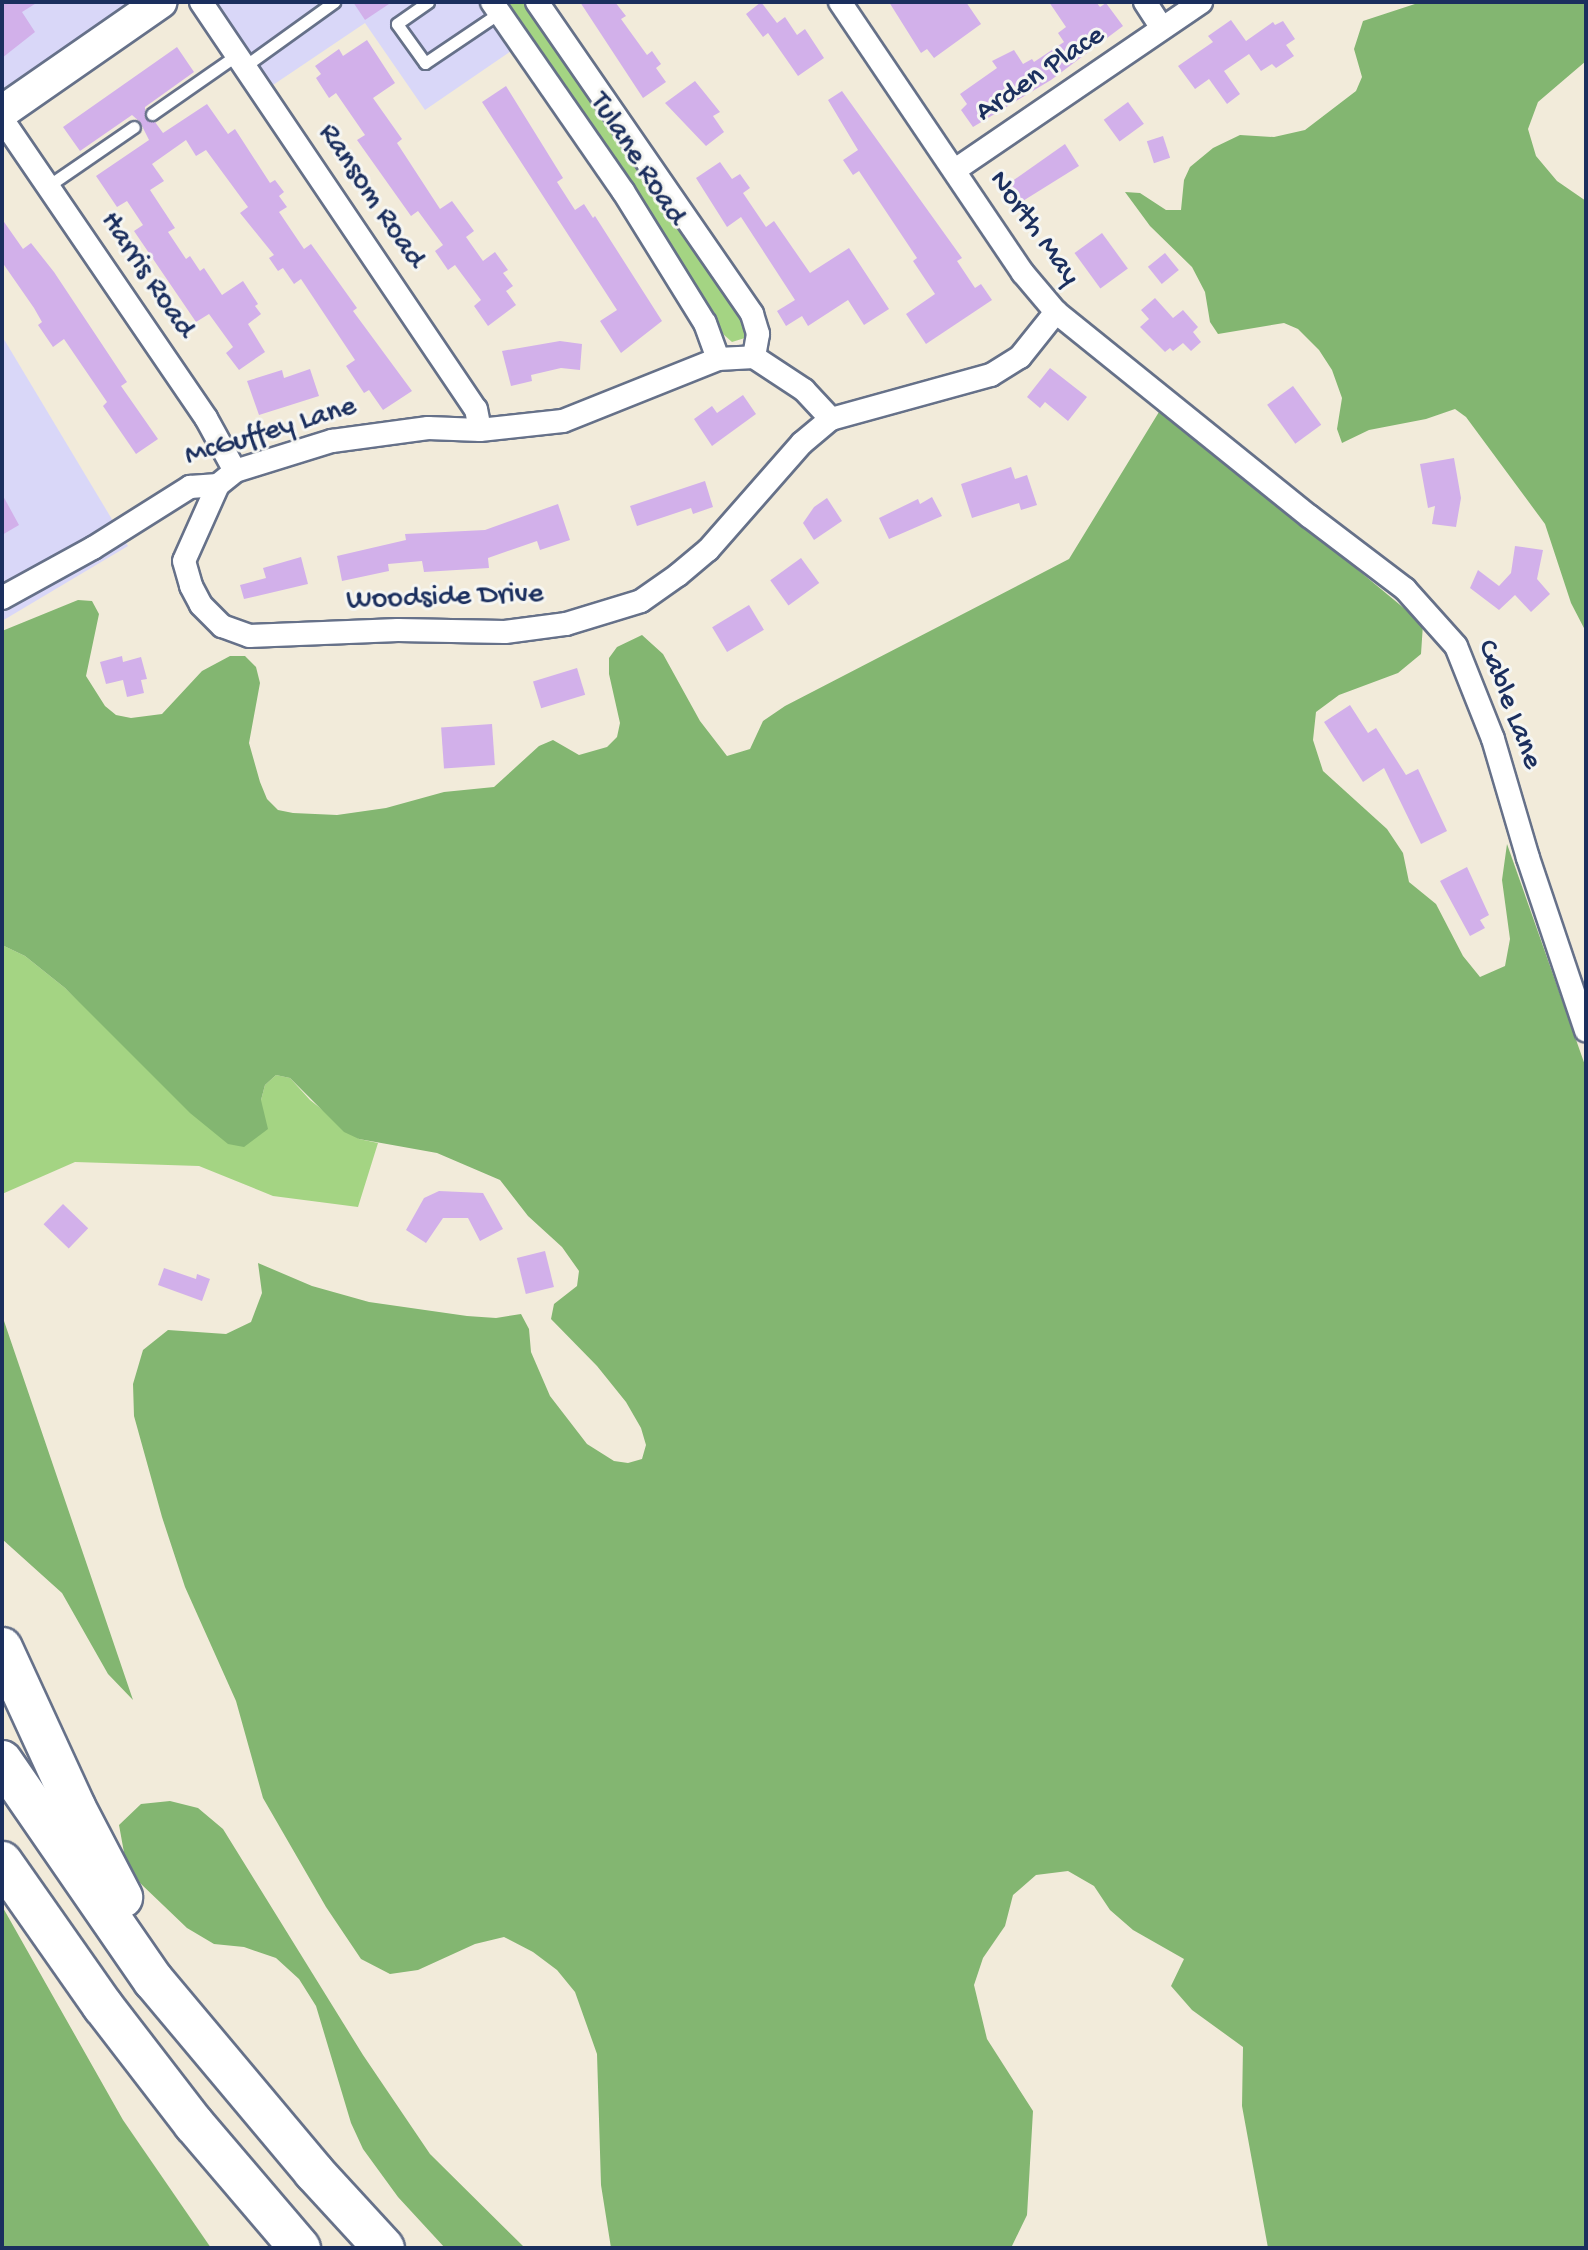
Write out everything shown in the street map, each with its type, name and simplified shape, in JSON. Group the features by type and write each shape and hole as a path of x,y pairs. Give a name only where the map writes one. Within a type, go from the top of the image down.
{"highway":[{"path":"2,1648 115,1886 214,2052"},
{"path":"2,1761 154,1981 314,2172 384,2248"},
{"path":"2,1862 166,2089 300,2248"}],"main road":[{"path":"2,112 153,4"}],"street":[{"name":"Ransom Road","path":"201,2 476,409 480,430"},
{"name":"Tulane Road","path":"537,2 752,314 758,334 754,357"},
{"name":"North May","path":"840,2 1023,273 1056,312 1226,445"},
{"path":"1145,2 1162,28"},
{"name":"Arden Place","path":"955,170 1201,2"},
{"name":"Tulane Road","path":"495,8 623,191 705,323 718,359"},
{"name":"Harris Road","path":"2,119 206,418 226,478"},
{"name":"Woodside Drive","path":"226,478 184,561 191,586 201,605 222,626 249,636 539,629 590,619 641,601 678,575 728,529 802,443 831,419 991,375 1020,357 1056,312"},
{"name":"McGuffey Lane","path":"2,598 93,548 190,487 226,478 319,444 365,434 428,428 480,430 563,421 718,359 754,357"},
{"path":"754,357 804,390 831,419"},
{"name":"Cable Lane","path":"1226,445 1309,516 1405,589 1456,646 1493,739 1528,858 1586,1030"}],"lane":[{"path":"152,114 334,2"},
{"path":"428,2 397,24 425,63 495,8"},
{"path":"48,186 134,127"}],"shaded area":[{"path":"2,2 174,2 2,124"},
{"path":"209,2 486,2 517,47 425,110 365,23 270,87"},
{"path":"2,336 128,546 2,621"}],"green space":[{"path":"506,2 532,2 745,311 748,337 732,342 723,334 591,125"},
{"path":"1421,2 1586,2 1586,61 1538,102 1528,129 1536,156 1557,181 1586,201 1586,632 1571,603 1545,524 1466,417 1455,409 1426,419 1369,430 1342,443 1337,429 1342,398 1332,370 1319,350 1298,329 1284,323 1218,334 1210,322 1205,292 1192,267 1150,226 1125,192 1140,193 1166,210 1181,210 1184,180 1190,167 1213,148 1240,135 1274,137 1305,130 1356,91 1362,77 1354,49 1363,21"},
{"path":"1162,407 1423,624 1421,654 1398,673 1339,695 1316,712 1313,740 1323,771 1387,829 1403,853 1409,882 1436,904 1463,956 1480,977 1505,966 1510,939 1502,880 1507,844 1586,1068 1586,2248 1268,2248 1242,2106 1243,2047 1192,2010 1171,1986 1184,1959 1133,1930 1110,1910 1094,1886 1068,1871 1036,1875 1013,1895 1005,1926 983,1958 974,1985 987,2039 1033,2111 1027,2215 1011,2248 611,2248 601,2185 597,2054 575,1992 557,1970 533,1952 504,1937 475,1944 418,1970 390,1974 361,1959 326,1907 263,1798 236,1701 185,1587 162,1517 134,1416 133,1384 143,1350 168,1330 226,1334 251,1322 262,1293 258,1263 312,1286 369,1302 467,1316 496,1318 521,1314 529,1329 531,1352 550,1396 587,1444 614,1461 628,1463 642,1459 646,1445 641,1428 626,1402 597,1366 551,1319 554,1304 577,1286 579,1271 562,1247 528,1216 500,1180 437,1153 359,1139 344,1132 290,1078 276,1075 265,1085 261,1100 268,1129 244,1147 228,1144 190,1113 65,988 25,956 2,945 2,631 78,600 92,601 99,614 86,676 105,706 116,715 131,718 162,714 202,671 230,656 245,656 256,667 260,683 249,743 260,782 267,799 278,810 293,813 337,815 386,808 444,792 494,787 539,746 553,740 579,755 607,747 617,737 620,723 609,674 609,658 617,647 642,635 663,654 700,721 727,756 750,749 763,721 785,706 1069,559"},
{"path":"2,945 25,956 65,988 119,1039 261,1100 265,1085 276,1075 290,1078 310,1100 359,1139 378,1143 358,1207 273,1196 199,1166 75,1162 2,1194"},
{"path":"2,1317 133,1700 108,1674 62,1593 2,1539"},
{"path":"170,1801 198,1808 223,1829 363,2055 430,2154 525,2248 445,2248 398,2197 363,2149 351,2123 316,2006 299,1979 276,1958 244,1947 214,1944 187,1928 140,1883 125,1858 119,1825 141,1804"},
{"path":"2,1906 123,2120 211,2248 2,2248"}],"building":[{"path":"2,2 38,2 22,12 35,32 2,58"},
{"path":"353,2 392,2 365,20"},
{"path":"580,2 615,2 626,16 621,19 647,55 652,51 661,64 656,68 666,82 643,98"},
{"path":"761,2 777,23 785,17 797,35 805,29 824,58 798,76 768,33 763,37 746,14"},
{"path":"889,2 966,2 981,24 934,58 927,49 921,53"},
{"path":"1049,2 1096,2 1100,7 1106,3 1123,26 1051,80 973,127 961,110 967,104 960,94 997,68 992,61 1014,50 1023,64 1032,59 1034,62 1064,42 1058,33 1066,27"},
{"path":"1231,20 1246,41 1273,22 1275,25 1283,21 1295,39 1286,45 1294,56 1276,68 1272,64 1261,71 1249,54 1224,71 1240,94 1227,104 1209,79 1195,89 1178,66 1213,42 1208,36"},
{"path":"367,40 395,83 373,98 402,139 397,143 440,209 452,201 474,231 466,237 483,261 495,252 508,270 503,273 513,286 506,291 516,305 488,326 474,306 481,300 455,265 448,270 435,251 443,245 418,211 411,216 357,140 365,135 336,93 329,98 316,78 321,74 315,66 339,49 343,56"},
{"path":"177,47 194,72 145,107 145,118 155,122 163,133 207,104 228,134 235,129 270,183 275,180 284,192 279,196 287,207 279,212 304,249 311,244 357,308 353,311 412,391 383,410 369,390 364,393 346,366 355,360 301,279 294,284 283,268 278,271 269,258 274,255 240,213 248,207 206,150 196,156 186,140 152,164 164,181 150,190 175,228 168,232 186,259 190,256 200,271 204,268 222,295 243,281 258,304 255,306 261,314 248,324 265,352 239,370 226,353 233,347 209,314 196,322 134,231 143,225 127,201 117,207 96,176 149,140 140,122 132,115 80,151 63,127"},
{"path":"695,81 720,112 713,116 724,132 706,146 665,103"},
{"path":"506,86 563,178 557,182 575,210 584,204 593,218 595,216 662,321 621,353 600,321 617,310 482,102"},
{"path":"842,91 962,258 957,261 975,288 981,284 992,300 926,344 906,314 935,294 913,261 917,258 859,171 853,175 843,160 858,150 828,100"},
{"path":"1128,102 1144,124 1120,141 1104,120"},
{"path":"1163,136 1170,158 1154,163 1147,141"},
{"path":"1065,144 1079,166 1013,207 1001,189"},
{"path":"720,162 732,179 740,174 750,188 743,193 766,227 774,221 810,273 849,248 889,309 864,325 848,300 808,326 802,316 786,326 777,311 795,300 741,217 727,227 696,178"},
{"path":"2,219 23,249 31,243 54,272 127,382 121,386 158,439 136,454 103,406 107,402 64,339 53,347 38,325 42,322 34,308 2,262"},
{"path":"1102,233 1128,269 1100,289 1074,253"},
{"path":"1165,253 1179,270 1162,284 1148,267"},
{"path":"1155,298 1173,318 1183,310 1198,327 1193,332 1201,342 1191,351 1183,343 1173,351 1170,348 1165,352 1140,327 1149,319 1141,310"},
{"path":"560,341 582,344 580,370 561,368 531,375 532,381 511,386 502,351"},
{"path":"1050,368 1087,397 1068,421 1045,402 1040,408 1027,397"},
{"path":"310,369 319,396 259,415 247,381 282,370 284,378"},
{"path":"1293,386 1321,425 1295,444 1267,405"},
{"path":"743,395 756,414 712,446 694,419 712,406 717,413"},
{"path":"1454,458 1461,498 1456,527 1432,524 1435,506 1428,508 1420,464"},
{"path":"1011,467 1015,479 1027,475 1037,505 1021,510 1019,503 972,518 961,484"},
{"path":"705,481 713,507 693,514 691,508 637,526 630,506"},
{"path":"2,494 19,525 2,535"},
{"path":"932,497 942,516 889,539 879,518 918,499 920,504"},
{"path":"827,498 842,521 814,540 803,523 814,507"},
{"path":"558,504 570,540 540,550 537,541 488,558 489,568 424,572 422,561 388,564 389,571 342,581 337,556 406,540 405,534 485,530"},
{"path":"1515,546 1543,550 1537,579 1550,594 1531,612 1515,595 1499,610 1470,588 1478,570 1499,586 1511,573"},
{"path":"301,557 308,584 244,599 240,585 266,578 263,568"},
{"path":"801,558 819,583 788,605 770,580"},
{"path":"749,605 764,630 727,652 712,627"},
{"path":"122,656 123,662 141,657 147,679 141,680 144,693 127,697 123,680 106,684 100,662"},
{"path":"577,668 585,695 541,708 533,681"},
{"path":"1350,705 1368,733 1376,728 1406,775 1418,769 1447,831 1421,844 1384,768 1363,782 1324,722"},
{"path":"492,724 495,765 444,768 441,728"},
{"path":"1467,867 1489,915 1480,920 1485,928 1470,936 1440,881"},
{"path":"439,1191 483,1193 503,1229 480,1241 468,1218 443,1218 426,1243 406,1230 424,1198"},
{"path":"63,1204 88,1228 69,1248 44,1224"},
{"path":"545,1251 554,1287 526,1294 517,1258"},
{"path":"164,1268 196,1279 197,1274 210,1279 202,1301 158,1285"}]}
